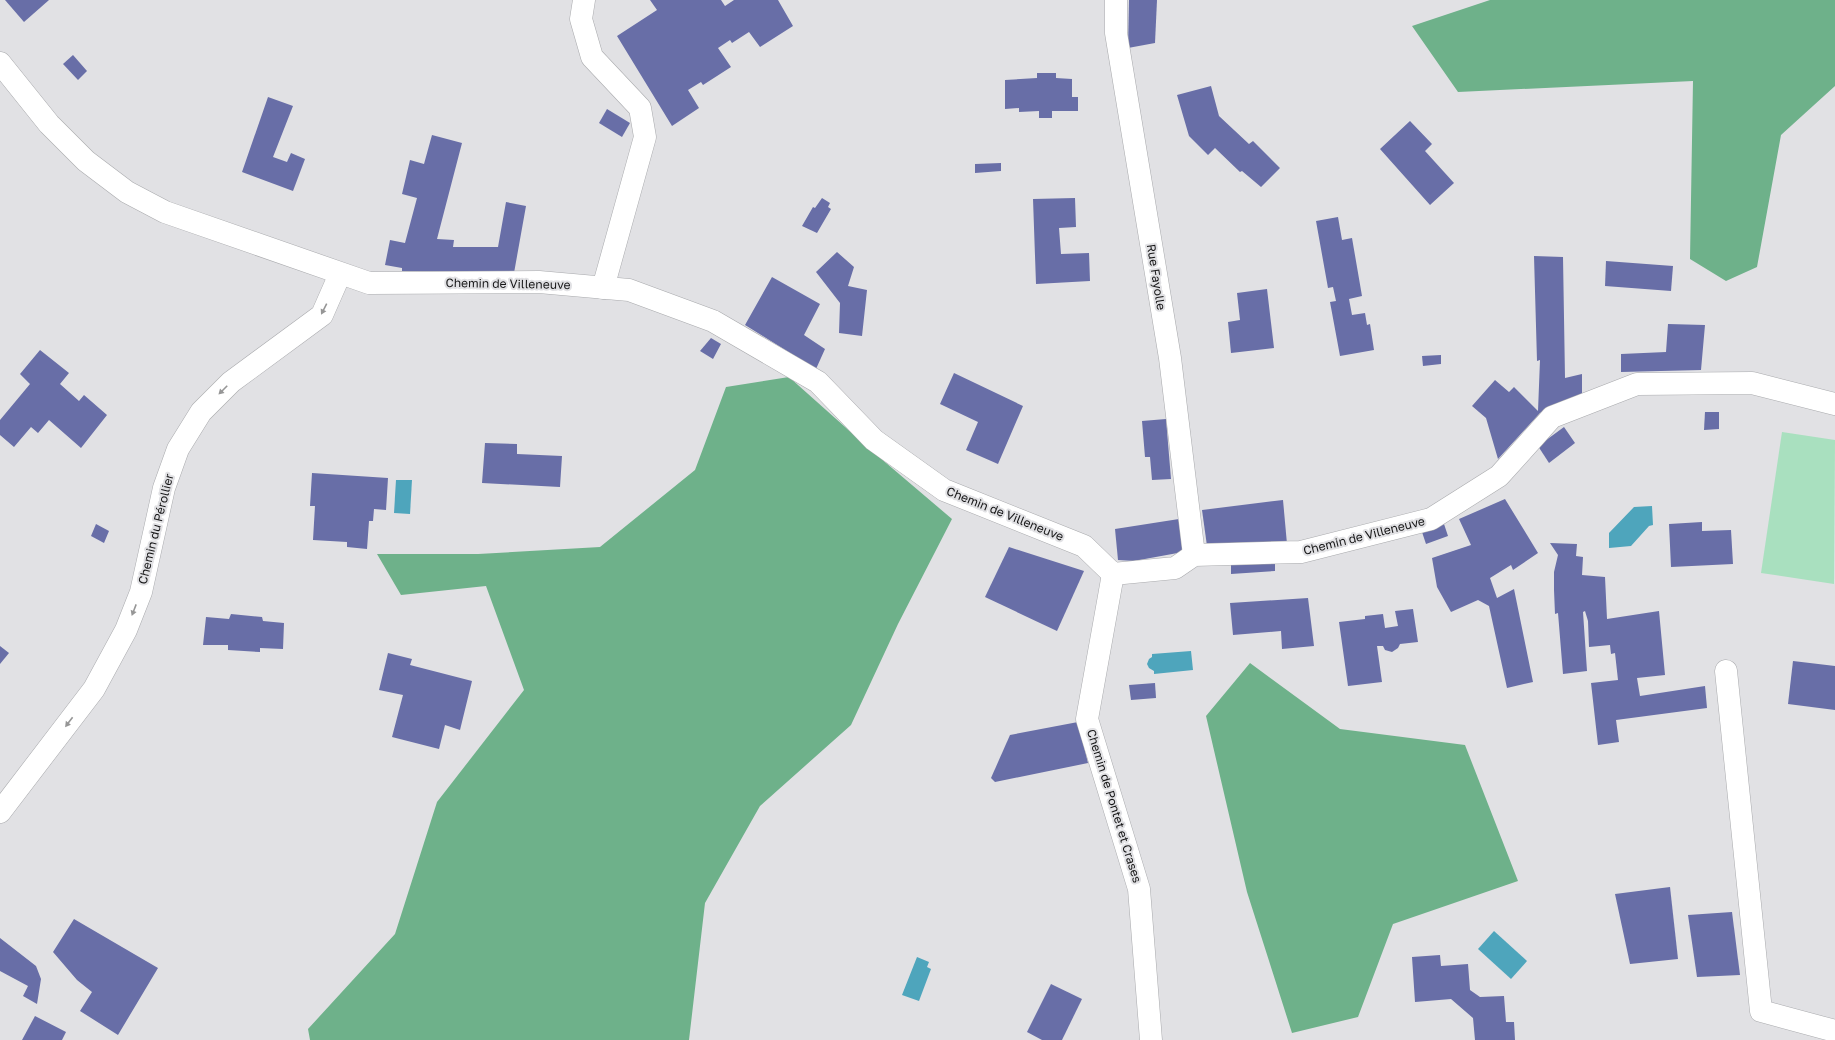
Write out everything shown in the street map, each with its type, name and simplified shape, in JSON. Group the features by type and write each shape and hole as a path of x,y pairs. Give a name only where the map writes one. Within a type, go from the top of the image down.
{"street":[{"path":"584,0 580,19 592,57 640,108 645,137 603,288"},
{"name":"Rue Fayolle","path":"1116,0 1116,33 1170,358 1194,555"},
{"name":"Chemin de Villeneuve","path":"0,63 49,124 86,161 127,192 165,212 368,283 540,282 629,290 713,321 818,382 874,440 944,490 1084,546 1113,574"},
{"name":"Chemin du Pérollier","path":"0,812 94,689 126,630 141,592 164,488 178,449 201,412 231,382 322,314 340,274"},
{"name":"Chemin de Villeneuve","path":"1194,555 1301,552 1432,519 1499,476 1552,417 1637,384 1752,383 1835,404"},
{"path":"1113,574 1175,568 1194,555"},
{"name":"Chemin de Pontet et Crases","path":"1113,574 1087,719 1139,889 1151,1040"},
{"path":"1726,671 1761,1011 1835,1031"}],"green space":[{"path":"1490,0 1835,0 1835,86 1781,135 1757,267 1726,281 1690,259 1693,81 1458,92 1412,26"},
{"path":"789,377 872,451 952,519 898,624 851,725 760,806 705,903 689,1040 310,1040 308,1029 395,934 437,802 524,690 486,586 401,595 377,554 478,554 600,547 695,470 726,387"},
{"path":"1782,432 1835,440 1834,584 1761,573"},
{"path":"1250,663 1340,729 1465,745 1518,881 1393,924 1358,1017 1292,1033 1247,892 1206,716"}],"water":[{"path":"396,480 412,480 410,514 394,513"},
{"path":"1652,506 1653,525 1649,526 1631,546 1609,548 1609,533 1634,507"},
{"path":"1191,651 1193,670 1154,674 1154,671 1149,668 1147,664 1149,659 1152,657 1152,654"},
{"path":"1494,931 1527,961 1511,979 1478,949"},
{"path":"917,957 929,962 927,967 931,969 919,1001 902,995"}],"building":[{"path":"5,0 49,0 24,22"},
{"path":"650,0 721,0 725,6 734,0 778,0 793,26 760,47 749,32 732,43 730,40 718,48 731,67 703,85 701,82 688,90 699,108 672,126 617,36 657,10"},
{"path":"1129,0 1157,0 1155,43 1128,48"},
{"path":"73,55 87,71 78,80 63,64"},
{"path":"1037,73 1056,73 1056,78 1072,79 1072,97 1078,97 1078,111 1052,111 1052,118 1039,118 1039,111 1019,112 1019,108 1005,109 1005,80 1037,78"},
{"path":"1211,86 1219,116 1249,144 1253,141 1280,168 1261,187 1242,171 1240,172 1215,148 1208,155 1189,136 1177,95"},
{"path":"268,97 293,106 273,157 287,162 291,153 305,159 293,191 242,172"},
{"path":"607,109 630,123 622,137 599,123"},
{"path":"1410,121 1432,144 1425,151 1454,183 1430,205 1380,149"},
{"path":"432,135 462,143 437,239 454,240 453,247 498,247 506,202 526,206 514,273 402,271 402,268 385,265 390,240 405,243 417,198 402,194 410,160 424,164"},
{"path":"1001,163 1001,171 975,173 975,164"},
{"path":"822,198 830,203 828,207 831,209 817,233 802,226 813,207 815,208"},
{"path":"1075,198 1076,227 1059,228 1061,254 1089,253 1090,281 1036,284 1033,199"},
{"path":"1338,217 1342,240 1352,238 1362,296 1349,299 1352,315 1365,313 1367,325 1370,324 1374,350 1340,356 1330,302 1336,301 1333,287 1328,288 1316,221"},
{"path":"837,252 854,267 848,286 867,290 862,336 839,333 840,303 816,272"},
{"path":"1534,256 1563,257 1565,378 1582,374 1582,394 1540,413 1498,459 1486,418 1472,406 1495,380 1509,392 1514,387 1538,411 1540,360 1537,361"},
{"path":"1606,261 1673,266 1671,291 1605,286"},
{"path":"772,277 820,304 804,335 825,349 816,369 745,325"},
{"path":"1267,289 1274,348 1231,353 1228,322 1240,320 1237,293"},
{"path":"1668,324 1705,325 1701,370 1621,372 1621,354 1666,352"},
{"path":"711,338 721,344 713,359 700,351"},
{"path":"40,350 69,373 60,384 79,401 84,395 107,415 81,448 49,420 38,433 31,427 14,447 0,435 0,420 30,384 20,374"},
{"path":"1441,355 1441,364 1423,366 1422,356"},
{"path":"954,373 1023,406 998,464 966,450 978,422 940,404"},
{"path":"1705,412 1719,412 1719,429 1704,430"},
{"path":"1166,419 1171,479 1152,480 1150,457 1145,457 1142,421"},
{"path":"1564,427 1575,443 1549,463 1538,446"},
{"path":"485,443 517,444 517,454 562,456 560,487 482,483"},
{"path":"312,473 388,478 386,510 374,509 373,521 369,521 367,549 347,547 347,542 313,540 315,506 310,506"},
{"path":"1505,499 1538,553 1513,570 1511,565 1490,578 1497,598 1514,589 1533,682 1507,688 1489,606 1478,600 1451,612 1437,587 1432,558 1471,545 1459,519"},
{"path":"1283,500 1287,544 1207,546 1202,510"},
{"path":"1179,519 1183,552 1134,561 1118,560 1115,529"},
{"path":"1702,522 1702,531 1731,530 1733,564 1671,567 1669,524"},
{"path":"96,524 109,531 104,543 91,536"},
{"path":"1444,524 1448,536 1426,544 1422,532"},
{"path":"1550,543 1577,544 1576,556 1583,557 1582,575 1605,577 1607,619 1659,611 1665,675 1637,678 1640,696 1705,686 1707,708 1616,720 1619,742 1598,745 1591,683 1618,680 1615,653 1611,654 1610,645 1589,647 1588,621 1585,611 1583,612 1587,671 1563,674 1558,613 1555,614 1554,572 1558,555"},
{"path":"1009,547 1084,571 1057,631 985,597"},
{"path":"1275,560 1275,571 1231,574 1231,563"},
{"path":"1308,598 1314,646 1282,649 1281,631 1233,635 1230,603"},
{"path":"1413,609 1418,642 1400,644 1398,648 1392,652 1385,650 1383,646 1377,646 1382,682 1348,686 1339,622 1365,619 1365,616 1383,614 1385,628 1398,626 1395,611"},
{"path":"231,614 262,617 263,621 284,623 283,649 260,648 260,652 228,650 228,645 203,645 206,617 229,619"},
{"path":"0,646 9,653 0,664"},
{"path":"388,653 412,659 410,665 472,681 460,730 445,725 439,749 392,737 403,695 379,690"},
{"path":"1793,661 1835,666 1835,710 1788,704"},
{"path":"1155,683 1156,698 1131,700 1129,685"},
{"path":"1078,722 1088,763 995,782 991,778 1010,735"},
{"path":"1670,887 1678,959 1630,964 1615,894"},
{"path":"1732,912 1740,975 1697,977 1688,915"},
{"path":"74,919 158,968 118,1035 80,1011 92,992 77,980 53,952"},
{"path":"0,938 36,966 41,979 37,1004 23,996 28,986 0,971"},
{"path":"1440,955 1441,966 1468,964 1470,990 1480,997 1504,996 1506,1022 1514,1022 1515,1040 1475,1040 1473,1018 1451,999 1415,1002 1412,957"},
{"path":"1051,984 1082,999 1062,1040 1042,1040 1027,1032"},
{"path":"35,1016 66,1032 62,1040 22,1040"}]}
